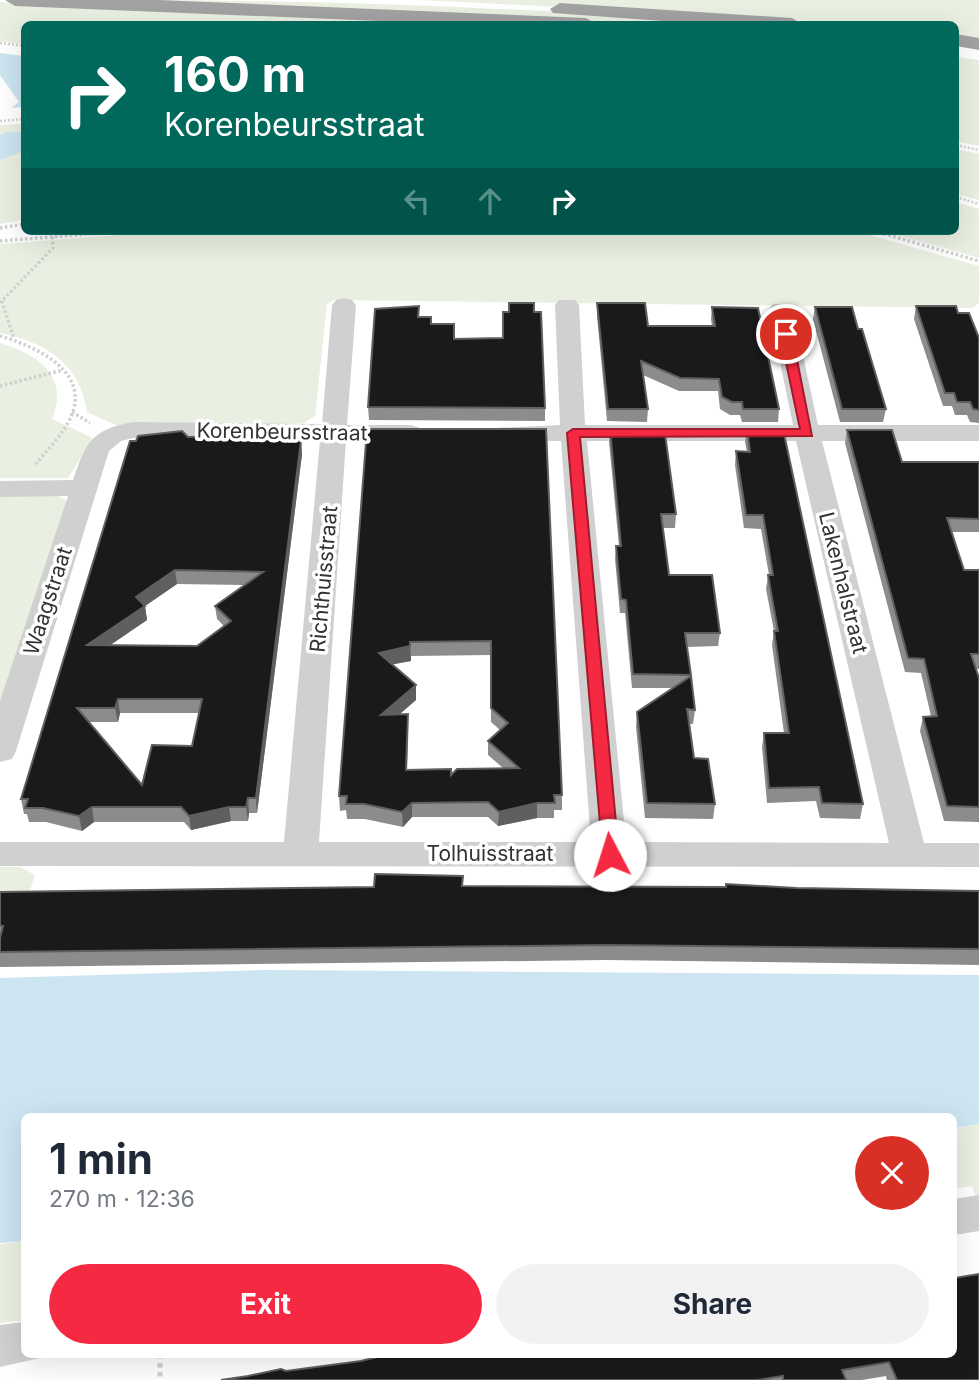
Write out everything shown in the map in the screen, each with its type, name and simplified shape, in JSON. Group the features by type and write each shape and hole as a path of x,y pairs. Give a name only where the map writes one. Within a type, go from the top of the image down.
{"highway":[{"path":"15,0 515,21"},
{"path":"343,0 744,21"},
{"path":"959,40 979,43"},
{"path":"959,55 979,58"}],"street":[{"name":"Richthuisstraat","path":"300,853 336,433 344,305"},
{"path":"567,305 573,433 610,855"},
{"name":"Lakenhalstraat","path":"781,309 807,433 910,857"},
{"name":"Korenbeursstraat","path":"96,450 103,440 116,432 133,430 434,433"},
{"path":"476,433 979,433"},
{"name":"Waagstraat","path":"0,751 96,450"},
{"path":"5,489 84,488"},
{"name":"Tolhuisstraat","path":"0,854 979,855"},
{"path":"957,1217 979,1213"},
{"path":"0,1346 21,1343"}],"path":[{"path":"0,43 21,46"},
{"path":"0,121 21,119"},
{"path":"959,146 979,150"},
{"path":"959,198 979,204"},
{"path":"0,228 21,224"},
{"path":"0,241 67,235"},
{"path":"888,235 979,261"},
{"path":"14,340 1,302 53,248 52,236"},
{"path":"0,336 14,340 58,363 72,383 72,412 25,479 5,489"},
{"path":"0,386 63,370"},
{"path":"160,1358 160,1380"}],"green space":[{"path":"127,0 439,6 705,21 594,21"},
{"path":"416,0 979,0 979,38 959,36 959,21 753,18"},
{"path":"0,2 463,21 21,21 21,44 0,41"},
{"path":"959,57 979,60 979,146 959,142"},
{"path":"21,124 21,220 0,224 0,125"},
{"path":"959,150 979,154 979,200 959,195"},
{"path":"959,203 979,209 979,258 898,235 959,235"},
{"path":"121,235 869,235 979,266 979,303 973,308 334,300 327,304 315,416 304,423 120,427 87,412 77,380 58,358 32,342 0,333 0,244"},
{"path":"0,343 27,353 47,369 57,391 52,419 93,438 68,478 0,478"},
{"path":"0,496 58,496 68,501 0,706"},
{"path":"0,867 20,867 35,875 24,910 0,908"},
{"path":"979,1124 979,1202 972,1186 957,1188 957,1128"},
{"path":"21,1241 21,1320 0,1323 0,1244"}],"water":[{"path":"0,53 21,56 21,107 11,108 19,102 0,75"},
{"path":"6,132 21,132 21,152 0,160 0,135"},
{"path":"265,970 979,975 979,1124 957,1128 957,1113 21,1113 21,1241 0,1243 0,978"}],"building":[{"path":"509,303 534,303 534,312 541,312 545,408 368,407 375,309 419,306 418,317 431,317 431,324 454,324 454,339 503,338 503,312 509,312"},
{"path":"597,303 645,303 648,326 715,326 712,307 758,308 779,409 743,409 742,402 732,402 722,397 719,379 680,378 641,361 648,409 608,409"},
{"path":"916,306 956,306 958,313 969,313 979,338 979,410 973,409 970,402 957,402 954,393 945,393"},
{"path":"815,307 852,307 858,329 862,329 886,409 842,409"},
{"path":"367,429 546,429 562,795 554,795 555,803 537,803 499,812 488,802 412,803 402,812 364,804 346,804 347,796 339,796","holes":["491,641 491,708 508,723 488,741 519,768 457,769 451,775 451,769 406,770 408,714 381,715 416,685 379,653 410,646 410,642"]},
{"path":"610,429 650,429 651,435 665,434 676,514 661,514 669,575 712,575 720,633 685,633 691,675 633,674 626,600 621,599 616,546 621,546"},
{"path":"747,429 783,429 863,804 822,803 819,787 769,788 764,733 789,733 774,631 778,631 768,575 773,575 763,515 746,515 736,451 750,452"},
{"path":"847,430 892,430 902,462 979,462 979,519 947,518 964,570 979,570 979,654 971,654 979,678 979,807 947,806 923,717 937,716 924,659 908,658"},
{"path":"182,431 188,437 246,436 254,431 296,436 296,441 301,441 256,798 248,798 246,807 229,807 189,816 181,807 92,807 79,816 43,808 25,808 28,799 21,799 130,441 136,441 138,436","holes":["175,570 263,572 215,606 231,621 197,646 87,645 145,606 136,597","118,699 202,699 192,746 152,745 142,785 77,708 115,708"]},
{"path":"691,676 695,710 687,709 694,758 708,759 715,804 647,803 637,712"},
{"path":"375,874 463,876 462,886 726,887 726,884 979,891 979,949 607,945 0,952 3,926 0,926 0,892 374,887"},
{"path":"979,1274 979,1380 897,1380 889,1362 842,1370 846,1380 783,1380 783,1376 757,1380 221,1380 281,1369 286,1371 373,1358 957,1358 957,1278"}],"route":[{"path":"610,855 573,433 807,433 786,334"}]}
